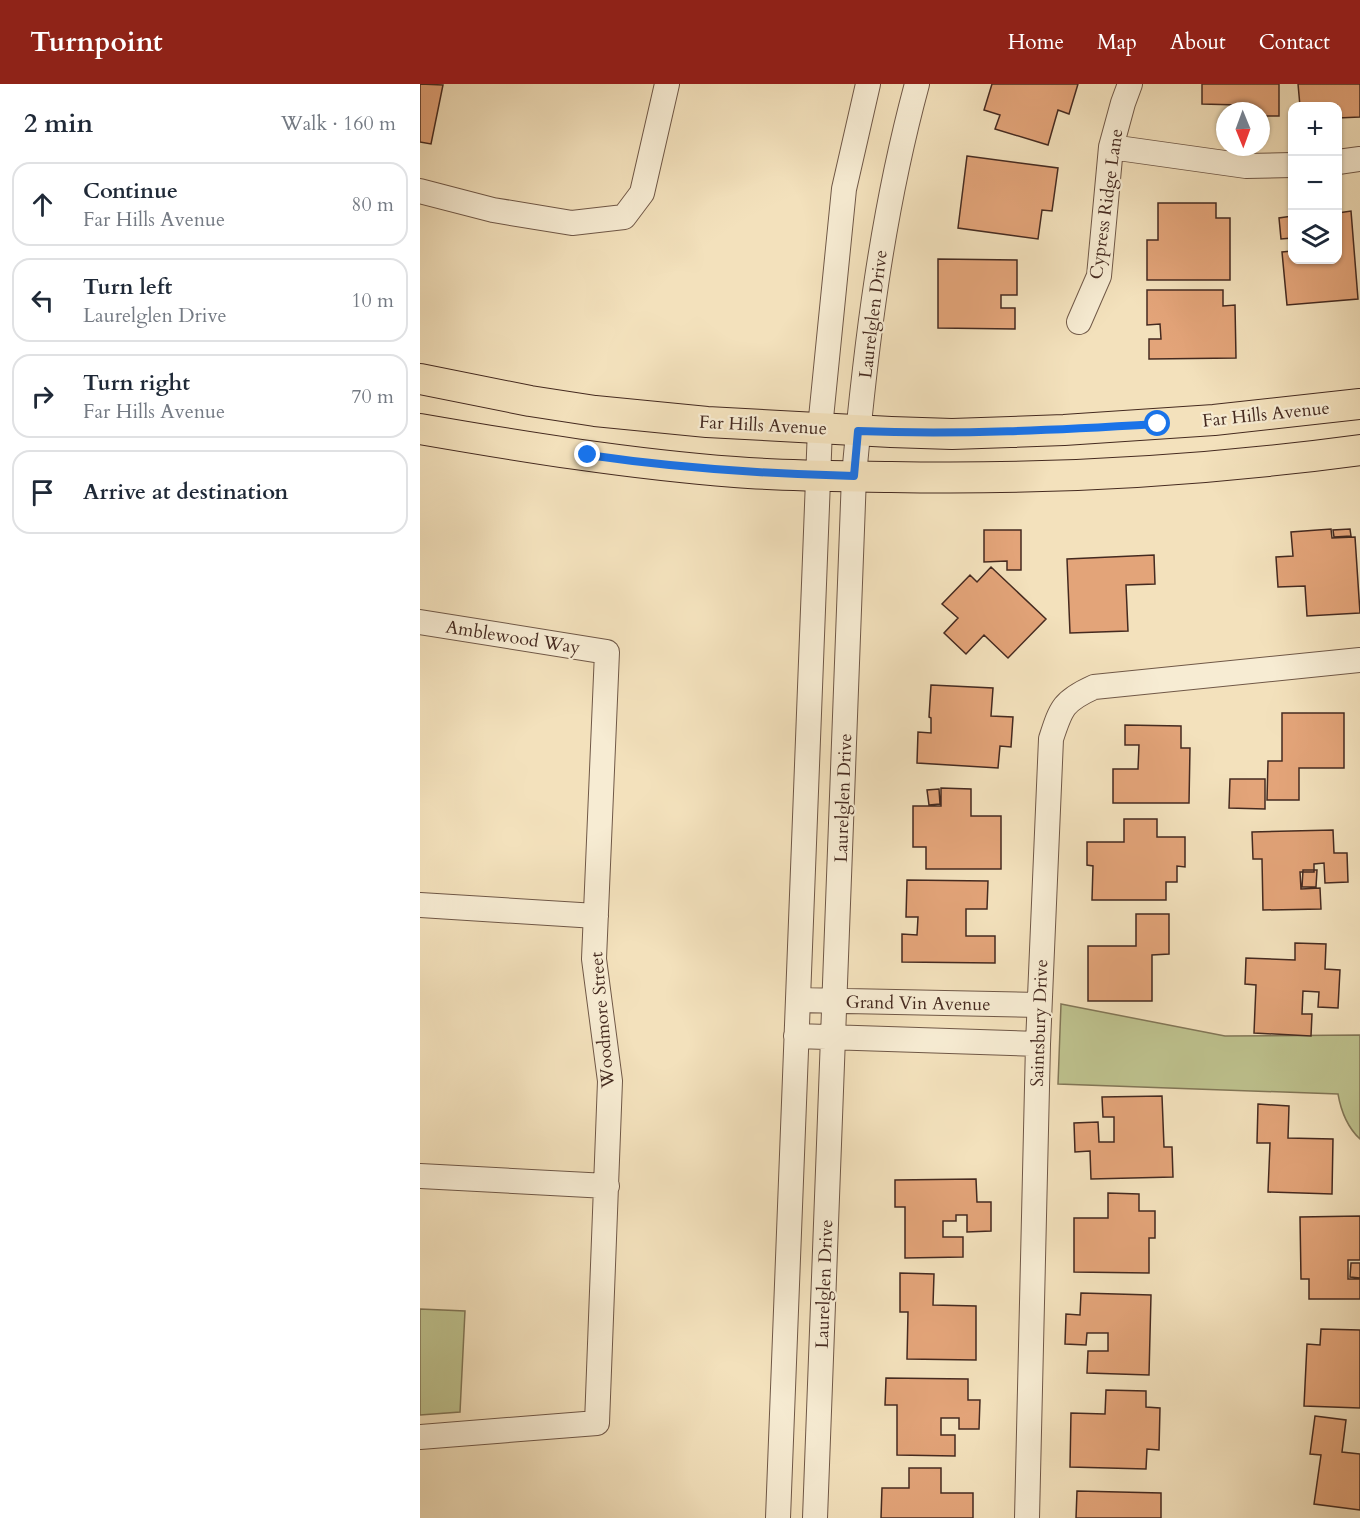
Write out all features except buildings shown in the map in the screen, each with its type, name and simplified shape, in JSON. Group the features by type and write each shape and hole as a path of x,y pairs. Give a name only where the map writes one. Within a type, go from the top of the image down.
{"main road":[{"name":"Far Hills Avenue","path":"420,379 530,401 595,411 708,422 952,434 1064,430 1214,420 1360,404"},
{"path":"420,429 640,463 737,472 854,476 976,478 1128,473 1228,466 1360,450"}],"street":[{"path":"420,191 493,210 572,223 624,218 642,193 667,84"},
{"name":"Laurelglen Drive","path":"778,1518 817,475 844,189 868,84"},
{"name":"Laurelglen Drive","path":"815,1518 854,476 879,257 901,144 917,84"},
{"name":"Cypress Ridge Lane","path":"1079,322 1099,276 1111,147 1122,103 1130,84"},
{"path":"1111,147 1246,166 1288,165"},
{"path":"1342,161 1360,159"},
{"name":"Amblewood Way","path":"420,622 607,652"},
{"name":"Woodmore Street","path":"420,1437 597,1423 610,1081 594,959 607,652"},
{"name":"Saintsbury Drive","path":"1027,1518 1039,1005 1051,739 1060,710 1075,696 1094,687 1360,660"},
{"path":"420,905 596,915"},
{"name":"Grand Vin Avenue","path":"798,1000 1039,1005"},
{"name":"Grand Vin Avenue","path":"796,1036 1038,1044"},
{"path":"420,1176 607,1186"}],"green space":[{"path":"1061,1004 1225,1036 1360,1035 1360,1139 1345,1118 1338,1094 1058,1084"},
{"path":"420,1309 465,1311 460,1412 420,1415"}],"route":[{"path":"588,455 640,463 737,472 854,476 858,431 952,434 1158,424"}]}
